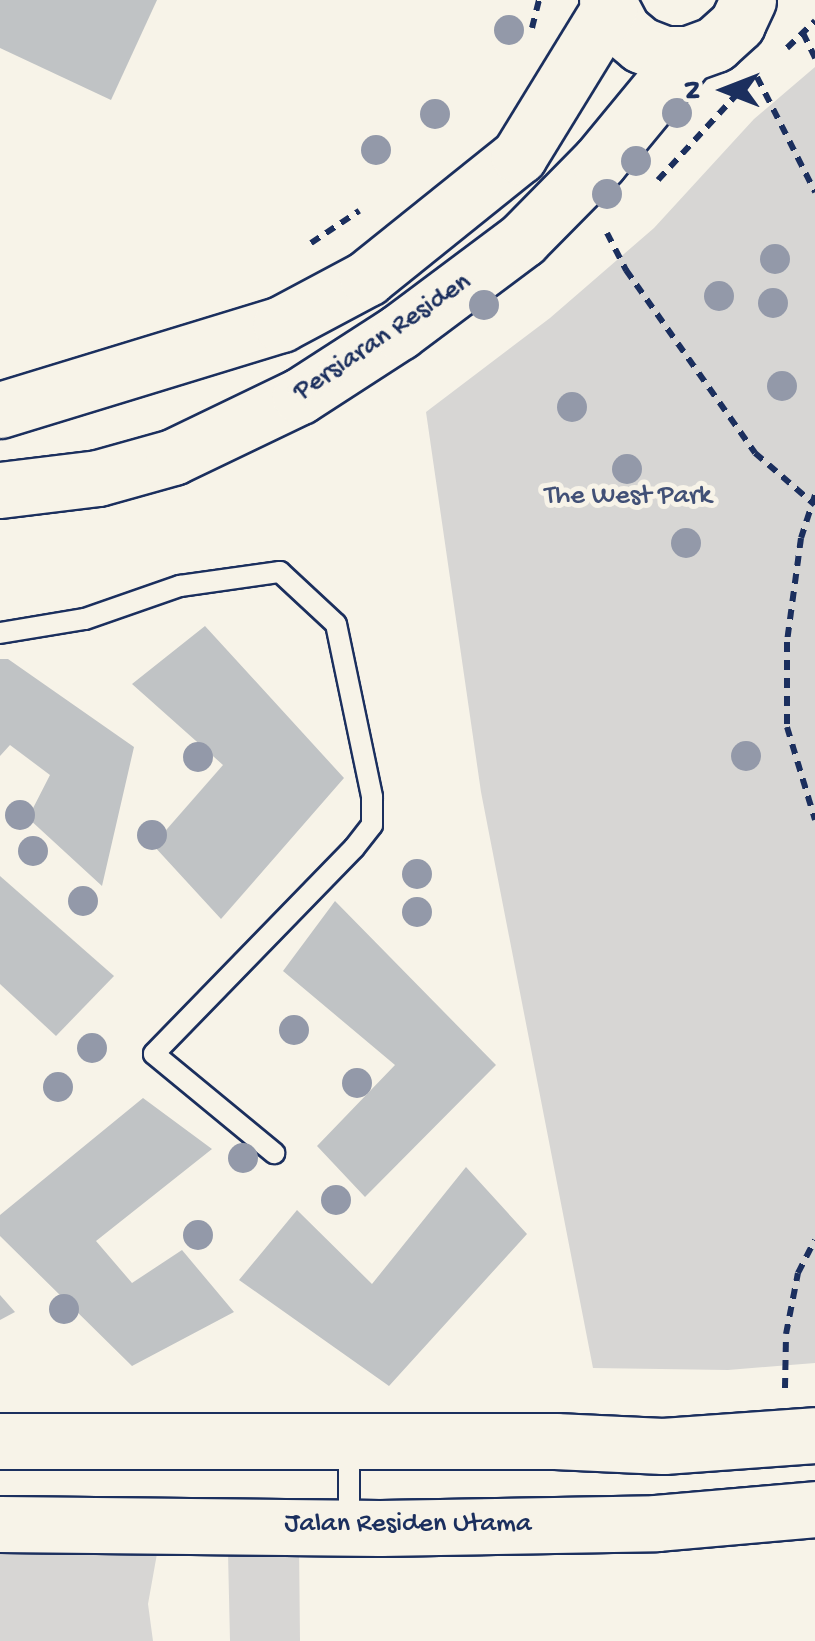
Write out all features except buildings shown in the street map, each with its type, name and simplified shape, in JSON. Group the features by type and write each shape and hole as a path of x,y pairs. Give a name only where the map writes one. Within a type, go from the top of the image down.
{"street":[{"path":"608,4 622,30 642,45 664,54 688,54 715,44 736,24 748,0"},
{"path":"0,410 281,324 366,278 519,156 608,4"},
{"name":"Persiaran Residen","path":"0,490 98,478 173,457 300,396 400,332 522,240 599,162 688,54"},
{"path":"0,1441 348,1440 663,1446 815,1435"},
{"name":"Jalan Residen Utama","path":"0,1524 348,1527 656,1523 815,1509"}],"lane":[{"path":"0,633 85,619 180,586 280,572 336,624 372,797 372,824 354,848 154,1054 274,1153"},
{"path":"348,1440 348,1527"}],"path":[{"path":"531,31 539,0"},
{"path":"803,33 815,58"},
{"path":"756,75 815,192"},
{"path":"305,248 374,201"},
{"path":"607,232 626,270 756,453 814,501 801,538 786,642 786,727 815,820"},
{"path":"785,1390 789,1319 798,1273 815,1240"}],"green space":[{"name":"The West Park","path":"815,67 815,1363 728,1370 593,1368 481,792 426,412 550,318 654,228 754,119"},
{"path":"0,1544 299,1544 300,1641 230,1641 228,1553 158,1548 148,1604 153,1641 0,1641"}]}
